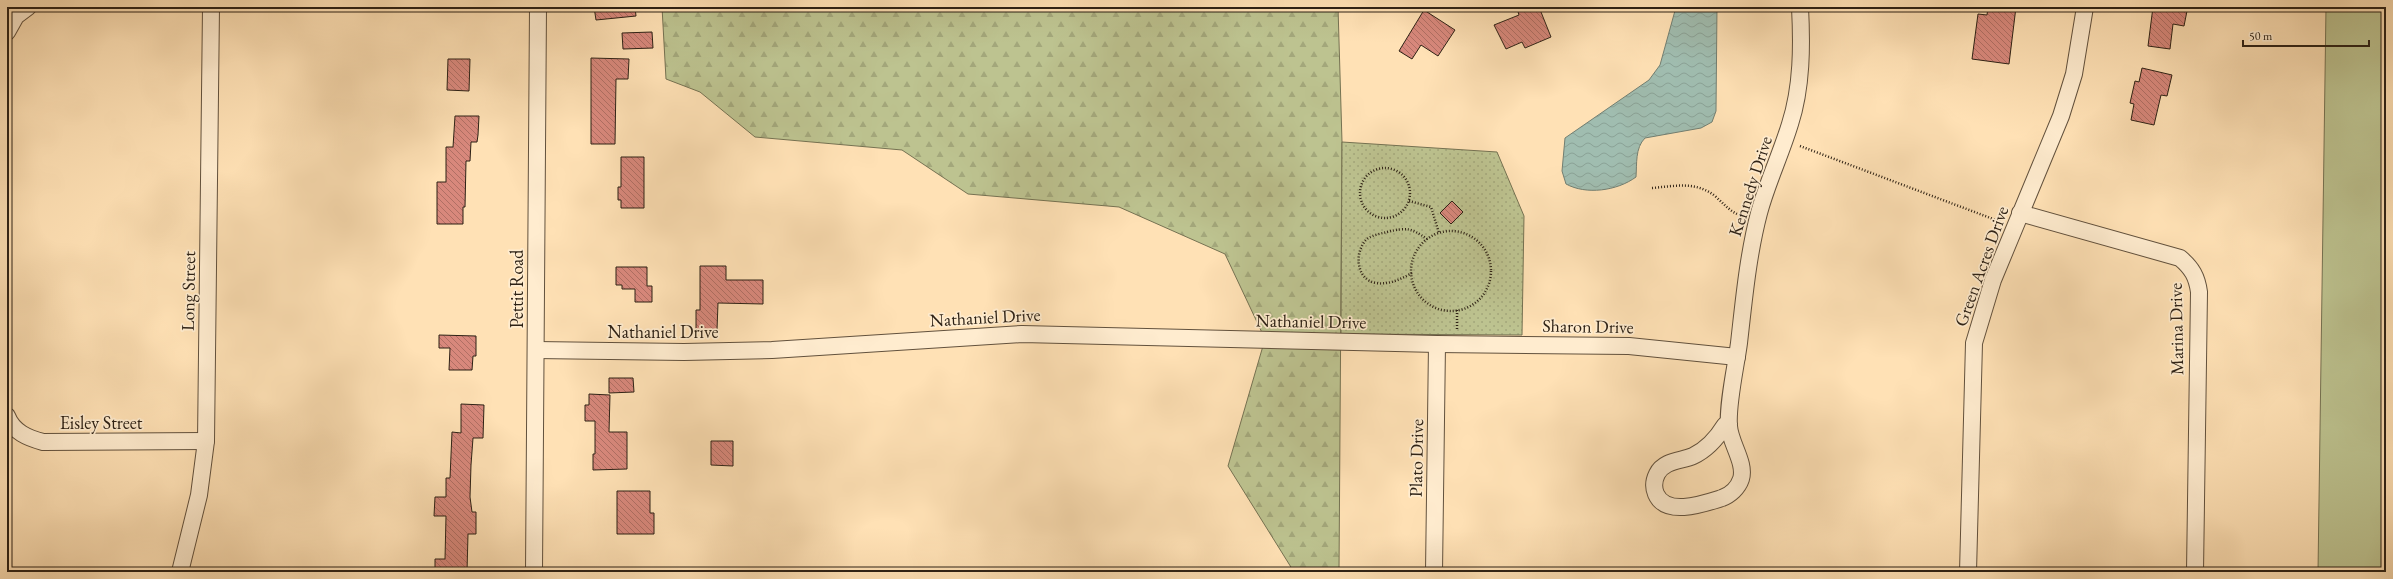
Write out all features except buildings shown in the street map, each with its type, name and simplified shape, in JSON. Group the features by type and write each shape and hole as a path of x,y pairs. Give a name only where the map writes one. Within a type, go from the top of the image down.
{"street":[{"path":"7,32 16,16 28,7"},
{"name":"Long Street","path":"180,572 199,495 206,441 211,7"},
{"name":"Pettit Road","path":"534,572 538,7"},
{"name":"Kennedy Drive","path":"1729,424 1725,424 1719,434 1703,450 1692,456 1667,464 1658,472 1654,483 1658,498 1667,506 1679,508 1722,498 1730,494 1737,487 1741,479 1742,469 1731,440 1729,424 1750,249 1757,222 1791,123 1798,89 1801,40 1800,7"},
{"name":"Green Acres Drive","path":"1968,572 1974,344 1993,280 2061,116 2074,74 2086,7"},
{"name":"Marina Drive","path":"2017,220 2180,258 2189,265 2196,275 2199,292 2195,572"},
{"name":"Nathaniel Drive","path":"536,350 684,352 764,350 1022,334 1437,344"},
{"name":"Sharon Drive","path":"1437,344 1629,346 1737,357"},
{"name":"Plato Drive","path":"1434,572 1437,344"},
{"name":"Eisley Street","path":"7,416 12,426 23,435 43,442 206,441"}],"path":[{"path":"1785,140 2017,220"},
{"path":"1391,169 1399,172 1407,181 1410,193 1409,201 1406,208 1392,217 1376,216 1364,206 1360,190 1363,182 1374,170 1391,169"},
{"path":"1652,188 1682,185 1701,188 1713,195 1732,212 1757,222"},
{"path":"1409,201 1431,207 1439,233"},
{"path":"1412,273 1387,283 1370,282 1362,274 1359,268 1361,249 1365,241 1372,236 1408,228 1427,239"},
{"path":"1452,231 1464,233 1474,238 1483,246 1489,257 1491,268 1490,280 1486,291 1469,307 1457,310 1444,310 1432,306 1422,297 1415,286 1412,273 1416,254 1427,239 1439,233 1452,231"}],"green space":[{"path":"662,7 1338,7 1342,142 1339,572 1294,572 1228,466 1265,339 1225,254 1119,207 968,194 902,150 755,137 700,92 666,79"},
{"path":"2326,7 2386,7 2386,572 2318,572"},
{"path":"1342,142 1497,152 1524,216 1522,335 1341,334"}],"water":[{"path":"1676,7 1717,7 1716,111 1712,122 1701,128 1645,138 1638,151 1636,177 1620,186 1601,190 1583,190 1566,184 1562,171 1565,138 1649,80 1660,65"}]}
